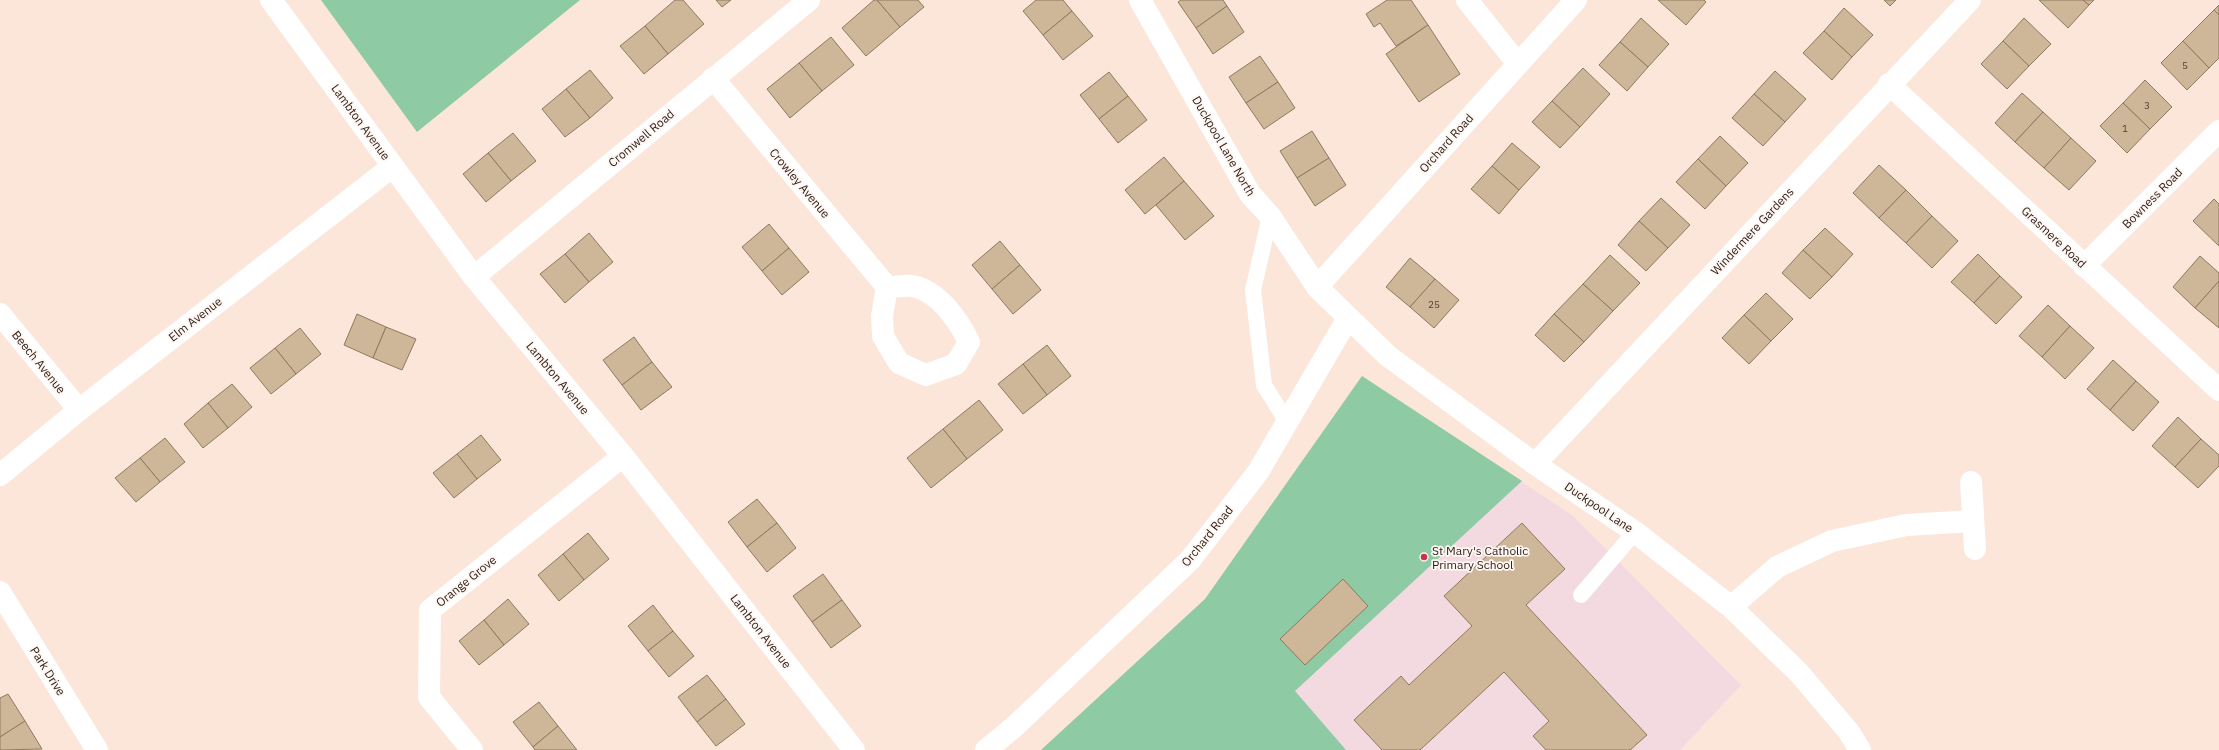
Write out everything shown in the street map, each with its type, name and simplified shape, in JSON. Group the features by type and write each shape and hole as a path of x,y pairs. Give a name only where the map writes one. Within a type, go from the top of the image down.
{"street":[{"name":"Lambton Avenue","path":"272,0 474,277 623,456 854,750"},
{"name":"Cromwell Road","path":"474,277 809,0"},
{"name":"Duckpool Lane North","path":"1140,0 1250,194 1270,216 1316,287"},
{"path":"1467,0 1518,64"},
{"name":"Orchard Road","path":"1316,287 1576,0"},
{"name":"Windermere Gardens","path":"1535,464 1889,84 1970,0"},
{"name":"Crowley Avenue","path":"713,78 887,287"},
{"name":"Grasmere Road","path":"1889,84 2219,390"},
{"name":"Bowness Road","path":"2084,266 2219,131"},
{"name":"Elm Avenue","path":"0,475 79,410 393,166"},
{"name":"Duckpool Lane","path":"1316,287 1388,356 1535,464 1636,532 1730,608 1799,672 1849,732 1860,750"},
{"name":"Beech Avenue","path":"0,314 79,410"},
{"name":"Orchard Road","path":"986,750 1019,722 1190,560 1258,472 1348,318"},
{"name":"Orange Grove","path":"472,750 429,697 430,610 623,456"},
{"path":"1971,482 1975,549"},
{"path":"1730,608 1777,567 1832,541 1906,525 1973,521"},
{"name":"Park Drive","path":"0,592 97,750"}],"lane":[{"path":"1270,216 1253,290 1264,385 1288,422"},
{"path":"1581,595 1636,532"}],"shaded area":[{"name":"St Mary's Catholic Primary School","path":"1362,376 1573,516 1741,685 1680,750 1041,750 1205,599"}],"green space":[{"path":"321,0 580,0 417,132"},
{"path":"1362,376 1522,481 1295,691 1346,750 1041,750 1205,599"}],"building":[{"path":"675,0 683,0 704,24 668,54 645,26"},
{"path":"716,0 731,0 722,7"},
{"path":"874,0 877,0 900,27 866,56 842,28"},
{"path":"877,0 918,0 924,7 900,27"},
{"path":"1036,0 1063,0 1072,11 1043,35 1023,11"},
{"path":"1181,0 1223,0 1227,6 1196,28 1178,2"},
{"path":"1387,0 1411,0 1428,25 1396,46 1380,23 1374,27 1366,14"},
{"path":"1658,0 1704,0 1706,2 1686,25"},
{"path":"1884,0 1896,0 1890,6"},
{"path":"2039,0 2083,0 2089,5 2068,28"},
{"path":"2083,0 2094,0 2089,5"},
{"path":"2219,5 2219,15 2214,10"},
{"path":"1227,6 1244,32 1213,54 1196,28"},
{"path":"1844,8 1873,35 1852,57 1824,31"},
{"path":"2214,10 2219,15 2219,58 2209,68 2183,41"},
{"path":"1072,11 1093,36 1063,60 1043,35"},
{"path":"1641,18 1669,44 1648,67 1620,42"},
{"path":"2024,18 2051,44 2029,66 2003,41"},
{"path":"1428,25 1460,74 1419,102 1386,54"},
{"path":"645,26 668,54 644,74 620,46"},
{"path":"1824,31 1852,57 1832,80 1803,53"},
{"path":"831,37 854,65 822,91 799,63"},
{"path":"2003,41 2029,66 2007,89 1981,64"},
{"path":"2183,41 2209,68 2187,90 2161,63"},
{"path":"1620,42 1648,67 1627,91 1599,65"},
{"path":"1260,56 1278,82 1246,103 1229,77"},
{"path":"799,63 822,91 790,118 767,89"},
{"path":"1583,68 1610,94 1580,127 1552,101"},
{"path":"590,70 613,98 590,118 566,89"},
{"path":"1775,71 1806,99 1785,122 1754,94"},
{"path":"1109,72 1128,96 1099,119 1080,95"},
{"path":"2145,80 2172,107 2150,129 2123,103"},
{"path":"1278,82 1295,108 1264,129 1246,103"},
{"path":"566,89 590,118 565,137 542,109"},
{"path":"2022,93 2043,112 2015,142 1995,123"},
{"path":"1754,94 1785,122 1763,146 1732,118"},
{"path":"1128,96 1147,120 1118,143 1099,119"},
{"path":"1552,101 1580,127 1560,148 1532,122"},
{"path":"2123,103 2150,129 2127,153 2100,126"},
{"path":"2043,112 2071,138 2044,168 2015,142"},
{"path":"1312,131 1329,158 1297,178 1280,151"},
{"path":"513,133 536,161 511,181 488,153"},
{"path":"1720,136 1748,163 1726,186 1698,159"},
{"path":"2071,138 2096,161 2069,190 2044,168"},
{"path":"1512,143 1540,167 1519,190 1492,166"},
{"path":"488,153 511,181 486,202 463,174"},
{"path":"1164,157 1184,181 1145,214 1125,190"},
{"path":"1329,158 1346,185 1315,206 1297,178"},
{"path":"1698,159 1726,186 1705,209 1676,182"},
{"path":"1879,165 1906,190 1879,218 1853,193"},
{"path":"1492,166 1519,190 1499,214 1471,189"},
{"path":"1184,181 1214,216 1185,240 1156,205"},
{"path":"1906,190 1932,216 1906,243 1879,218"},
{"path":"1661,198 1690,225 1668,248 1639,221"},
{"path":"2214,199 2219,204 2219,246 2193,221"},
{"path":"1932,216 1958,241 1932,268 1906,243"},
{"path":"1639,221 1668,248 1646,271 1618,245"},
{"path":"769,224 789,248 762,271 742,247"},
{"path":"1825,228 1853,254 1832,277 1803,250"},
{"path":"589,233 613,262 589,282 565,254"},
{"path":"1000,241 1020,265 992,289 972,265"},
{"path":"789,248 809,272 782,295 762,271"},
{"path":"1803,250 1832,277 1810,299 1782,273"},
{"path":"565,254 589,282 565,303 540,274"},
{"path":"1978,254 2000,276 1974,303 1951,282"},
{"path":"1610,255 1640,283 1613,311 1583,284"},
{"path":"2200,256 2219,273 2219,281 2195,308 2173,287"},
{"path":"1410,258 1435,279 1410,307 1386,287"},
{"path":"1020,265 1041,290 1013,314 992,289"},
{"path":"2000,276 2022,297 1996,324 1974,303"},
{"path":"1435,279 1459,300 1434,328 1410,307"},
{"path":"2219,281 2219,328 2195,308"},
{"path":"1583,284 1613,311 1584,342 1554,314"},
{"path":"1766,293 1793,319 1771,341 1744,315"},
{"path":"2048,305 2070,326 2042,357 2019,336"},
{"path":"357,314 386,327 373,358 344,345"},
{"path":"1554,314 1584,342 1564,362 1535,335"},
{"path":"1744,315 1771,341 1749,364 1722,338"},
{"path":"2070,326 2094,348 2065,379 2042,357"},
{"path":"386,327 416,339 402,370 373,358"},
{"path":"300,328 321,354 296,374 275,348"},
{"path":"634,337 652,362 622,385 603,360"},
{"path":"1047,345 1071,376 1047,395 1023,364"},
{"path":"275,348 296,374 271,394 250,368"},
{"path":"2113,360 2136,381 2110,410 2087,389"},
{"path":"652,362 672,387 641,410 622,385"},
{"path":"1023,364 1047,395 1023,414 998,384"},
{"path":"2136,381 2159,402 2133,431 2110,410"},
{"path":"232,384 252,407 228,428 208,403"},
{"path":"979,400 1003,430 967,459 943,429"},
{"path":"208,403 228,428 203,448 184,424"},
{"path":"2178,417 2201,439 2175,467 2152,446"},
{"path":"943,429 967,459 931,488 907,458"},
{"path":"481,435 501,460 477,479 457,454"},
{"path":"165,438 185,462 160,482 140,458"},
{"path":"2201,439 2219,455 2219,466 2198,488 2175,467"},
{"path":"457,454 477,479 454,498 433,473"},
{"path":"140,458 160,482 136,502 115,478"},
{"path":"757,499 777,523 747,547 728,522"},
{"path":"777,523 796,548 767,572 747,547"},
{"path":"1522,523 1565,569 1526,605 1647,735 1630,750 1546,750 1533,736 1549,721 1504,672 1420,750 1382,750 1354,720 1401,676 1409,685 1472,626 1444,596"},
{"path":"588,533 609,559 584,580 563,554"},
{"path":"563,554 584,580 559,601 538,575"},
{"path":"823,574 842,600 812,622 793,596"},
{"path":"1343,579 1368,606 1305,665 1280,639"},
{"path":"508,599 529,624 504,645 484,620"},
{"path":"842,600 861,626 831,648 812,622"},
{"path":"653,605 673,631 648,651 628,626"},
{"path":"484,620 504,645 479,665 459,641"},
{"path":"673,631 694,656 669,677 648,651"},
{"path":"707,675 726,699 697,722 678,697"},
{"path":"8,694 25,721 0,737 0,698"},
{"path":"726,699 745,724 716,746 697,722"},
{"path":"539,702 558,726 533,747 513,722"},
{"path":"25,721 42,749 0,750 0,737"},
{"path":"558,726 577,750 535,750 533,747"}],"place":[{"name":"St Mary's Catholic Primary School","path":"1424,557"}]}
